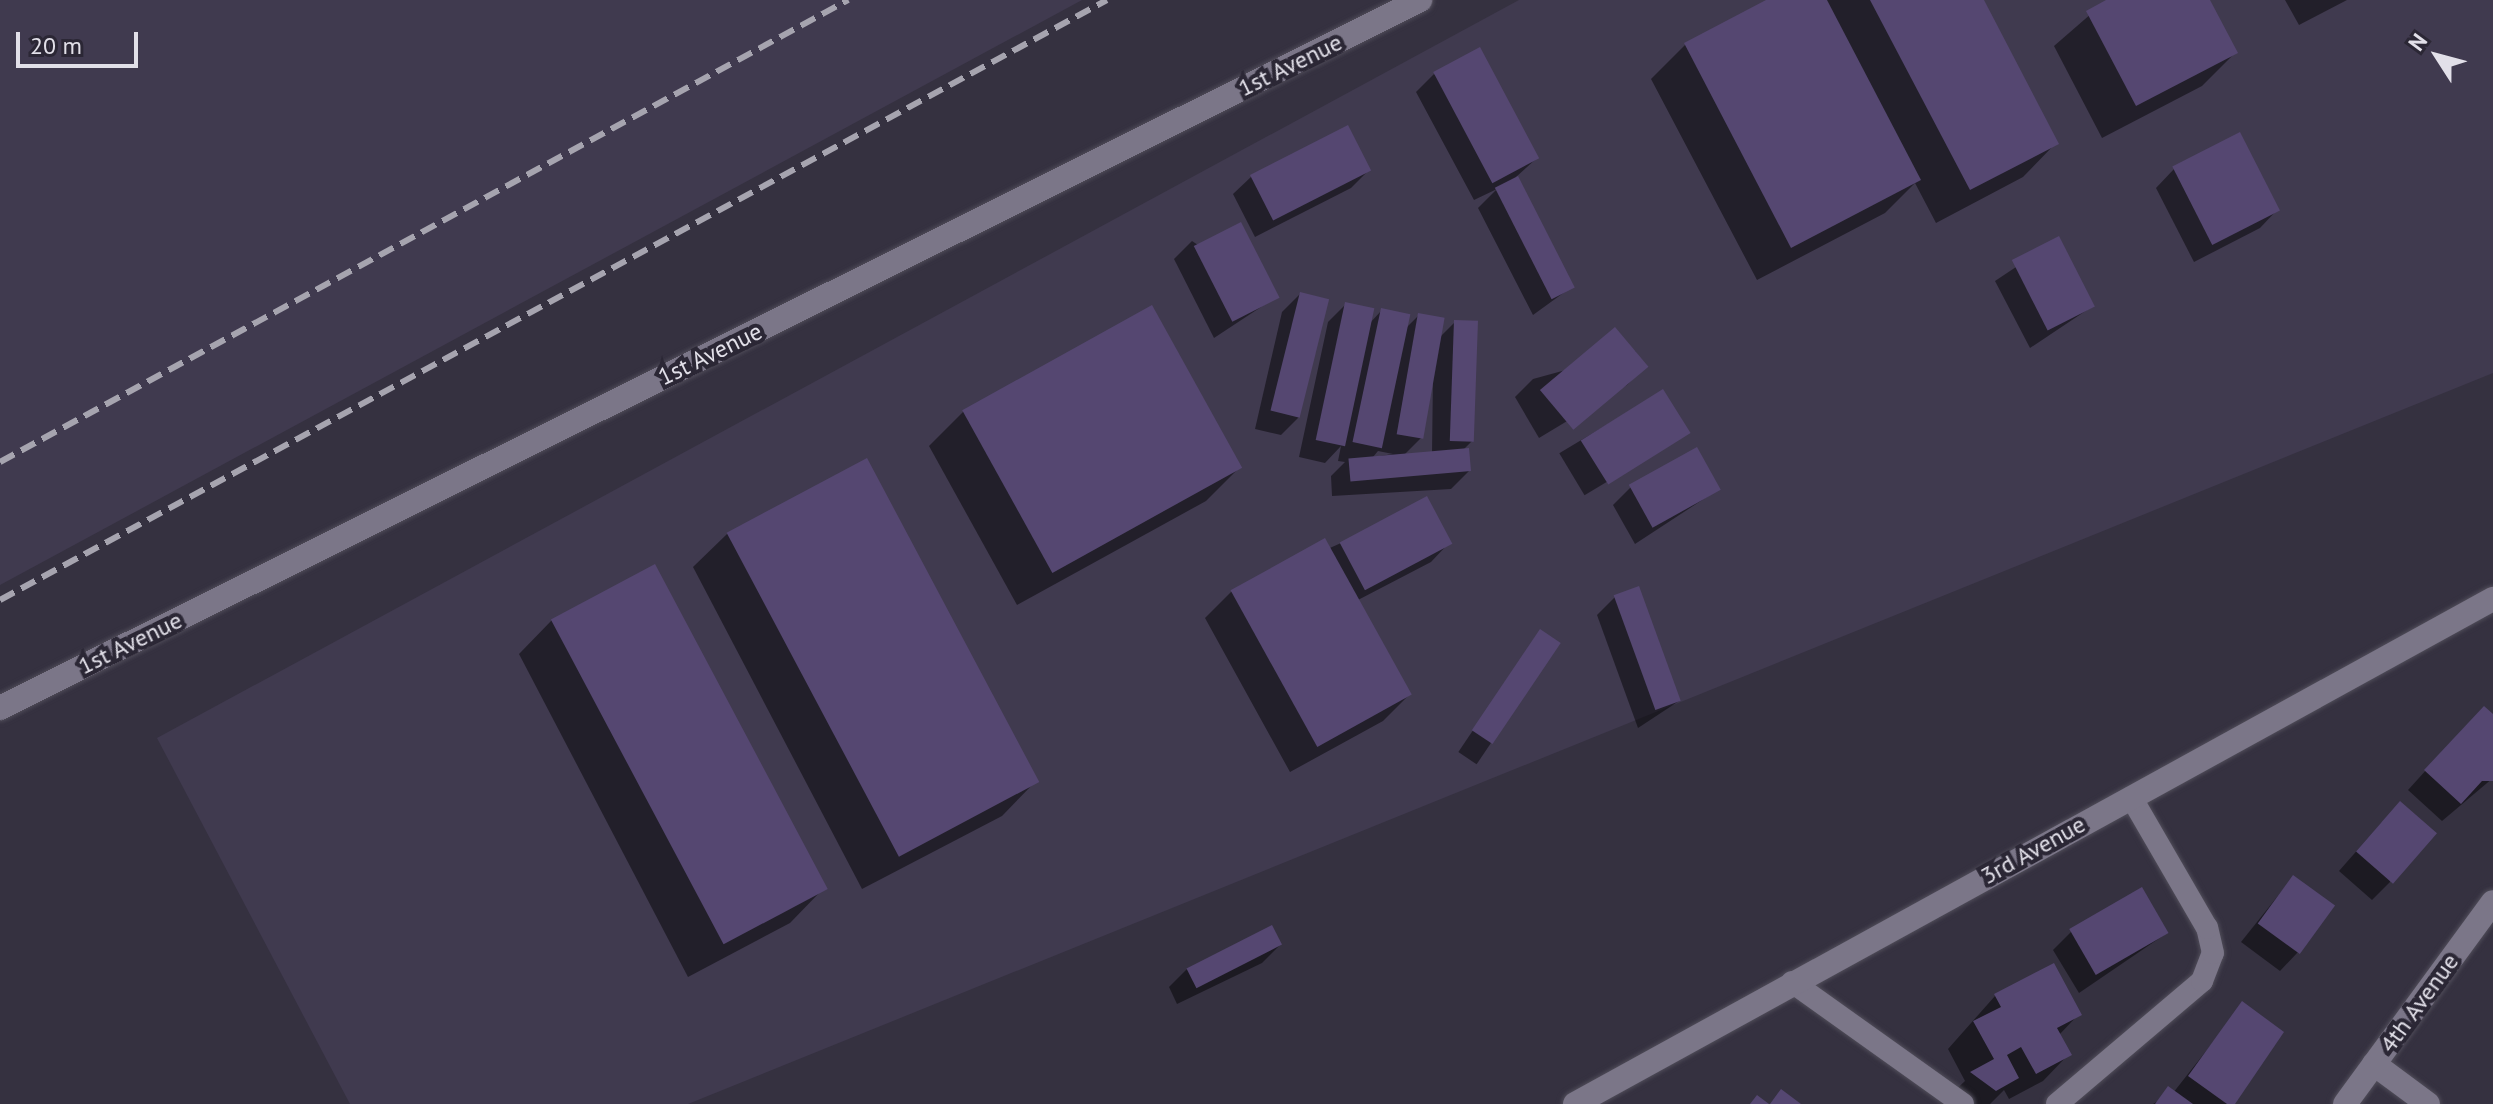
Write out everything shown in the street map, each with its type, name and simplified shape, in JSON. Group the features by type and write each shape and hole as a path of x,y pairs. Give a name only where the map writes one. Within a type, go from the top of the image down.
{"main road":[{"name":"1st Avenue","path":"0,708 1420,0"},
{"name":"3rd Avenue","path":"1575,1104 2493,599"},
{"name":"4th Avenue","path":"2345,1104 2493,902"},
{"path":"2374,1064 2428,1104"}],"lane":[{"path":"2057,1104 2202,981 2213,953 2207,928 2131,797"},
{"path":"1792,982 1963,1104"}],"shaded area":[{"path":"0,0 1082,0 0,585"},
{"path":"1519,0 2493,0 2493,373 688,1104 350,1104 157,738"}],"building":[{"path":"1766,0 1827,0 1921,180 1791,248 1684,43"},
{"path":"1870,0 1984,0 2059,144 1970,190"},
{"path":"2106,0 2210,0 2238,53 2136,106 2086,11"},
{"path":"1480,47 1539,158 1492,183 1433,72"},
{"path":"1348,125 1371,170 1273,220 1250,175"},
{"path":"2240,132 2280,210 2212,245 2172,167"},
{"path":"1518,176 1575,287 1552,299 1495,188"},
{"path":"1241,222 1280,298 1232,322 1194,246"},
{"path":"2059,236 2095,306 2048,330 2012,260"},
{"path":"1300,292 1329,299 1300,418 1270,410"},
{"path":"1345,302 1374,308 1345,446 1316,440"},
{"path":"1152,305 1242,468 1052,573 962,410"},
{"path":"1381,308 1410,314 1382,448 1353,442"},
{"path":"1418,313 1445,318 1423,439 1397,434"},
{"path":"1454,320 1478,321 1474,442 1450,441"},
{"path":"1615,327 1648,367 1573,430 1540,390"},
{"path":"1663,389 1691,433 1608,485 1581,440"},
{"path":"1697,447 1721,490 1653,528 1629,485"},
{"path":"1469,448 1471,471 1350,481 1348,459"},
{"path":"867,458 1039,782 899,857 727,533"},
{"path":"1427,496 1452,544 1365,590 1340,542"},
{"path":"1325,538 1412,695 1317,747 1231,590"},
{"path":"655,564 828,889 724,944 551,619"},
{"path":"1639,586 1681,701 1655,710 1614,595"},
{"path":"1540,629 1561,643 1493,744 1472,730"},
{"path":"2484,706 2493,714 2493,781 2482,781 2461,804 2424,770"},
{"path":"2400,801 2437,833 2393,884 2356,852"},
{"path":"2293,875 2335,906 2300,954 2258,924"},
{"path":"2142,887 2168,933 2096,975 2069,929"},
{"path":"1272,925 1282,945 1196,988 1186,969"},
{"path":"2054,963 2082,1015 2057,1028 2072,1055 2036,1074 2021,1047 2007,1055 2019,1078 1996,1091 1970,1072 1994,1059 1973,1021 2001,1007 1994,994"},
{"path":"2242,1001 2284,1032 2235,1104 2227,1104 2188,1076"},
{"path":"2168,1086 2193,1104 2155,1104"},
{"path":"1781,1089 1801,1104 1770,1104"},
{"path":"1757,1095 1769,1104 1750,1104"}],"railway":[{"path":"0,462 848,0"},
{"path":"0,600 1107,0"}]}
